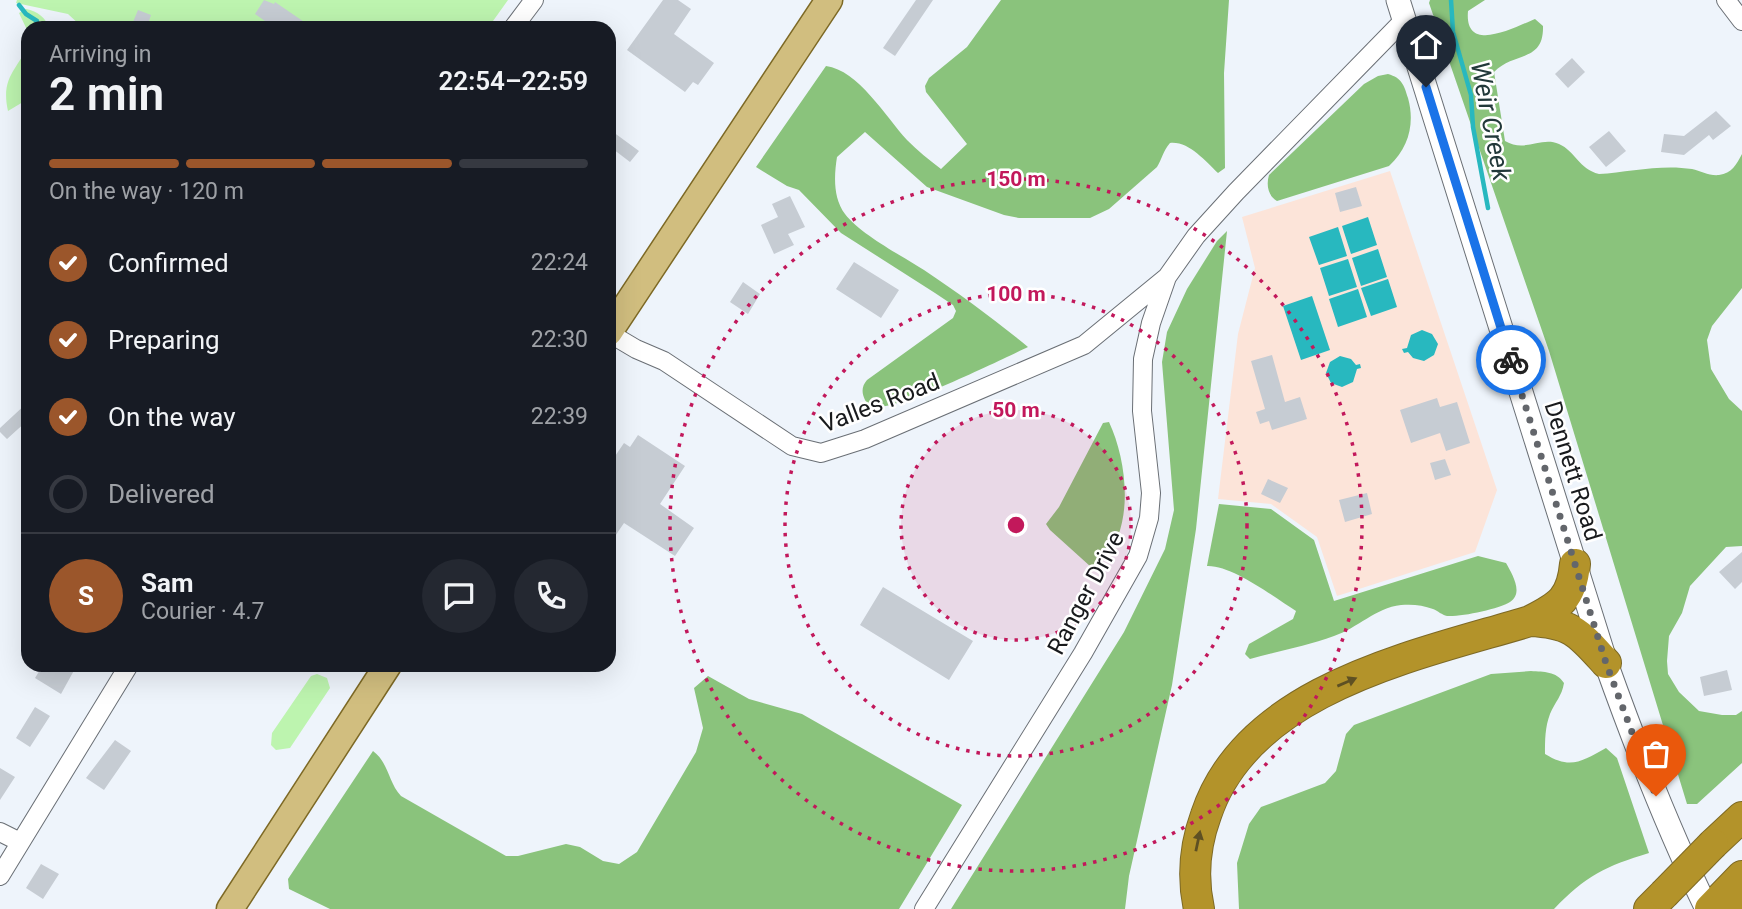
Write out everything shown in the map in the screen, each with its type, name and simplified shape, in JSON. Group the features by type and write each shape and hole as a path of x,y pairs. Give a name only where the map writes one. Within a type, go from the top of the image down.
{"highway":[{"path":"1199,909 1195,878 1196,853 1209,805 1232,764 1267,729 1319,694 1383,666 1530,621 1544,614 1567,596 1571,589 1575,564"},
{"path":"1530,621 1563,625 1589,643 1606,663"},
{"path":"1656,901 1742,817"},
{"path":"1708,909 1739,894"}],"main road":[{"path":"616,321 829,0"},
{"path":"230,909 383,672"}],"street":[{"path":"518,21 534,0"},
{"path":"1727,0 1742,22"},
{"name":"Ranger Drive","path":"923,909 1083,653 1138,556 1149,518 1151,493 1142,411 1143,359 1151,323 1167,277 1196,236 1401,10"},
{"name":"Dennett Road","path":"1401,10 1606,663 1637,751 1674,841 1708,909"},
{"name":"Valles Road","path":"616,336 664,361 792,446 821,453 865,439 1084,345 1167,277"},
{"path":"0,876 126,672"},
{"path":"0,832 20,842"}],"shaded area":[{"path":"1390,171 1497,490 1475,552 1337,596 1317,537 1271,504 1218,499 1238,334 1255,268 1242,217"}],"green space":[{"path":"17,0 508,0 493,21 76,21 68,14 16,3"},
{"path":"1001,0 1229,0 1224,73 1225,168 1218,173 1190,148 1170,143 1157,167 1109,209 1090,218 1019,218 927,187 865,132 837,157 835,187 845,214 871,237 951,288 1028,347 923,394 883,407 870,407 863,394 867,380 953,318 956,311 953,305 841,233 799,190 787,186 756,167 826,66 838,69 860,85 907,140 941,169 967,144 926,92 925,86 929,78 967,47"},
{"path":"1430,0 1485,0 1468,11 1469,24 1474,32 1482,35 1504,32 1535,19 1543,26 1539,46 1494,72 1505,141 1519,145 1546,142 1559,144 1592,172 1599,174 1669,167 1719,175 1736,165 1742,154 1742,288 1712,326 1707,340 1711,369 1729,399 1742,411 1742,546 1726,547 1690,586 1682,613 1669,636 1667,661 1668,674 1679,692 1699,711 1736,715 1742,711 1742,763 1697,804 1687,804 1549,351"},
{"path":"26,9 34,11 46,21 23,21 19,13"},
{"path":"21,58 21,103 8,111 6,89"},
{"path":"1388,74 1402,83 1407,93 1411,117 1409,135 1396,159 1389,166 1277,201 1274,199 1268,190 1269,175 1364,84"},
{"path":"1227,231 1196,529 1172,685 1129,876 1125,909 951,909 1124,632 1165,549 1174,510 1162,362 1167,332 1187,289 1217,241"},
{"path":"1109,422 1122,463 1124,508 1118,536 1097,568 1091,567 1046,524 1059,507 1103,423"},
{"path":"1219,504 1271,509 1314,540 1334,601 1478,556 1506,563 1516,583 1516,594 1505,605 1461,615 1447,616 1417,605 1392,607 1334,636 1250,659 1245,654 1249,644 1293,619 1296,611 1240,576 1207,566"},
{"path":"1531,671 1553,674 1564,683 1548,719 1545,754 1569,763 1583,760 1606,748 1617,758 1649,853 1620,863 1586,880 1554,909 1239,909 1237,863 1249,824 1261,807 1325,783 1336,771 1346,734 1354,725 1491,674"},
{"path":"317,674 327,678 330,688 290,748 276,750 271,745 272,733 311,676"},
{"path":"708,676 749,699 802,714 962,805 899,909 330,909 289,889 288,879 373,751 382,761 401,796 506,856 518,856 566,844 580,847 603,861 619,864 637,852 696,752 703,728 694,688"}],"water":[{"path":"1368,217 1377,245 1351,254 1342,226"},
{"path":"1338,227 1347,256 1319,265 1309,237"},
{"path":"1378,249 1387,277 1361,286 1352,258"},
{"path":"1348,259 1357,287 1329,296 1320,268"},
{"path":"1388,279 1397,307 1371,316 1361,288"},
{"path":"1358,289 1367,317 1338,327 1329,299"},
{"path":"1312,296 1330,350 1301,360 1283,306"},
{"path":"1422,330 1432,334 1438,344 1434,355 1424,361 1413,358 1402,349 1407,348 1411,335"},
{"path":"1340,356 1351,359 1356,365 1360,364 1361,368 1357,369 1353,382 1342,387 1331,383 1326,373 1330,362"}],"building":[{"path":"264,0 274,4 275,2 303,21 265,21 255,14"},
{"path":"663,0 678,0 691,9 674,34 714,63 698,85 693,82 685,92 627,50"},
{"path":"916,0 933,0 895,56 883,48"},
{"path":"138,10 151,15 149,21 133,21"},
{"path":"1572,58 1585,72 1568,88 1555,74"},
{"path":"1716,111 1731,126 1713,140 1709,135 1684,155 1661,152 1664,134 1684,136"},
{"path":"1609,131 1626,151 1606,167 1589,147"},
{"path":"616,134 639,151 630,162 616,151"},
{"path":"1356,187 1362,206 1340,212 1335,193"},
{"path":"790,196 805,227 788,234 794,245 774,254 761,225 778,217 772,204"},
{"path":"854,262 899,290 881,318 836,289"},
{"path":"743,282 760,294 748,314 730,302"},
{"path":"1272,355 1285,402 1300,397 1307,419 1272,430 1269,421 1260,424 1256,412 1265,409 1251,361"},
{"path":"1437,398 1440,407 1457,402 1470,443 1446,451 1440,433 1411,443 1400,410"},
{"path":"21,408 21,426 7,439 0,432 0,428"},
{"path":"638,435 685,466 660,504 694,528 675,556 624,523 616,535 616,455 624,443 630,447"},
{"path":"1445,459 1451,475 1435,480 1430,463"},
{"path":"1268,479 1288,488 1280,503 1261,494"},
{"path":"1367,493 1372,514 1345,522 1339,500"},
{"path":"1742,552 1742,582 1735,589 1719,572"},
{"path":"883,587 973,641 949,680 860,625"},
{"path":"1727,670 1732,690 1704,696 1700,677"},
{"path":"39,672 73,672 61,694 35,678"},
{"path":"35,707 50,716 30,747 16,738"},
{"path":"115,740 131,751 104,790 86,778"},
{"path":"0,768 15,777 0,800"},
{"path":"41,864 59,874 43,899 26,888"}],"waterway":[{"name":"Weir Creek","path":"1451,0 1453,32 1471,95 1473,127 1488,208"},
{"path":"19,5 37,21"}],"way so far":[{"path":"1511,360 1606,663 1656,796"}],"route":[{"path":"1426,87 1511,360"}]}
